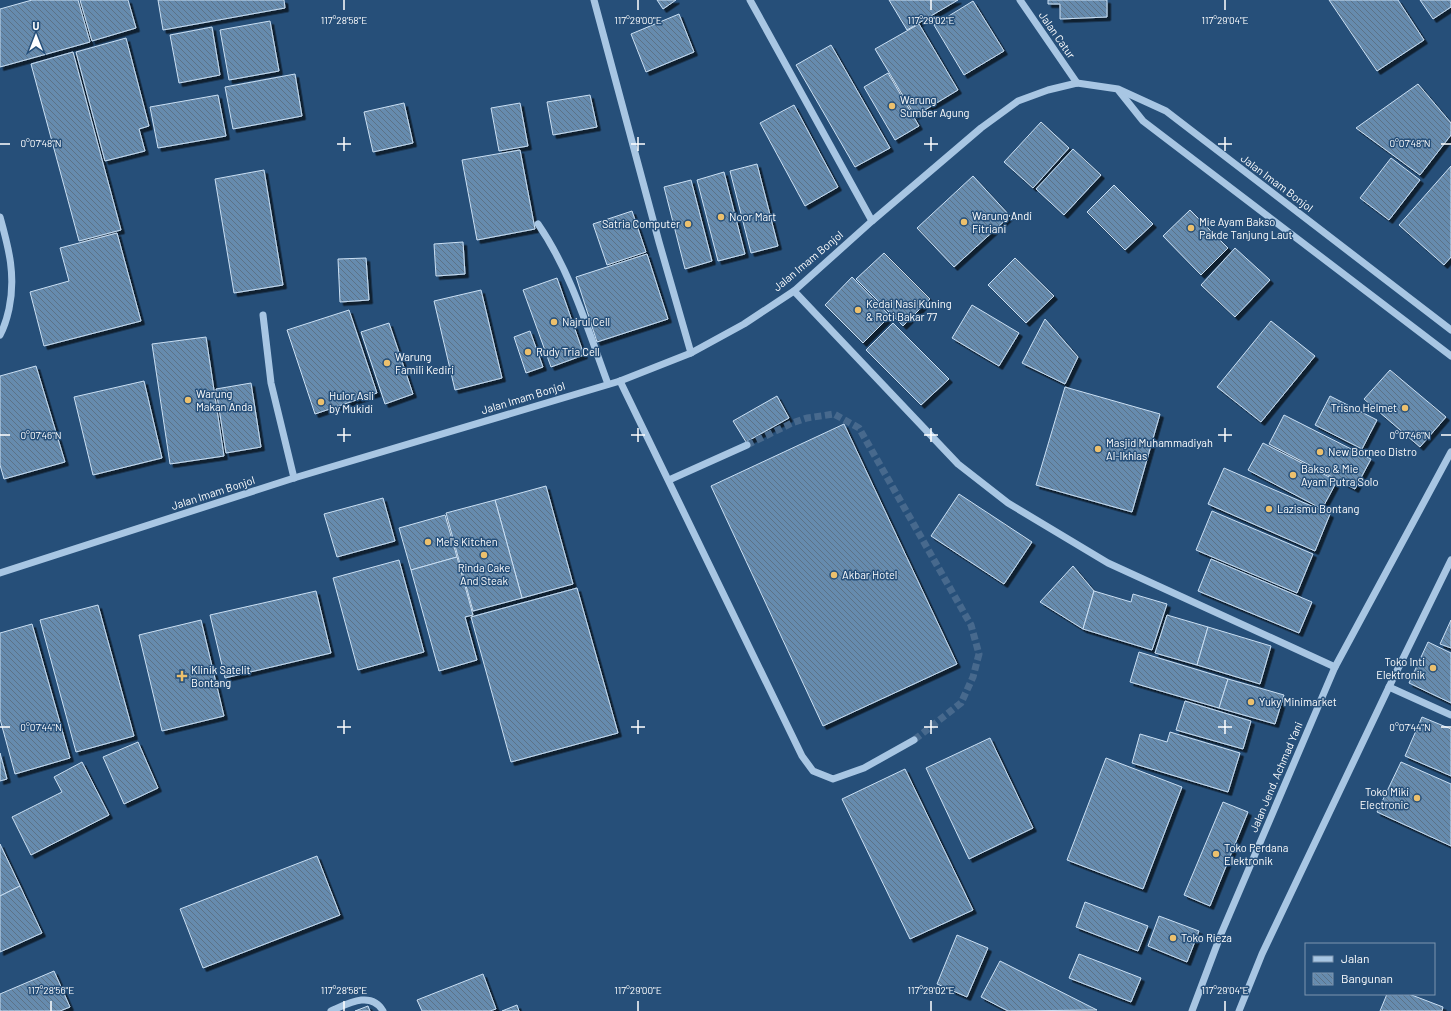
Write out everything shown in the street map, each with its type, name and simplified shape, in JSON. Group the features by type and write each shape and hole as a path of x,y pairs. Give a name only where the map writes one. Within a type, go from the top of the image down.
{"street":[{"path":"594,0 659,242 691,353"},
{"path":"750,0 872,220"},
{"name":"Jalan Catur","path":"1020,0 1077,82"},
{"name":"Jalan Imam Bonjol","path":"0,573 294,478 620,381 691,353 744,324 794,291 872,220 981,128 1018,101 1048,90 1077,82 1118,89 1166,111 1451,330"},
{"path":"1118,89 1143,121 1451,356"},
{"path":"0,217 8,246 13,276 11,300 0,335"},
{"path":"538,224 547,236 570,282 608,384"},
{"path":"794,291 958,464 1008,503 1108,563 1335,667"},
{"path":"263,315 271,383 294,478"},
{"path":"620,381 802,756 813,771 833,779 864,768 914,740"},
{"path":"669,480 747,445"},
{"name":"Jalan Jend. Achmad Yani","path":"1192,1011 1221,934 1335,667 1451,452"},
{"path":"1239,1011 1262,954 1451,560"},
{"path":"1389,687 1451,715"},
{"path":"331,1011 357,1000 368,999 376,1002 383,1011"}],"building":[{"path":"32,0 78,0 90,42 0,67 0,9"},
{"path":"80,0 128,0 136,28 92,41"},
{"path":"158,0 284,0 285,8 163,30"},
{"path":"657,0 676,0 663,9"},
{"path":"889,0 958,0 907,30"},
{"path":"1048,0 1107,0 1107,17 1060,19 1060,4 1048,4"},
{"path":"1329,0 1398,0 1424,40 1377,71"},
{"path":"1420,0 1451,0 1451,7 1433,19"},
{"path":"973,1 1004,51 964,75 934,25"},
{"path":"679,14 694,52 646,72 631,34"},
{"path":"270,21 279,71 229,80 220,30"},
{"path":"919,24 958,90 915,116 875,49"},
{"path":"212,27 220,75 179,83 170,35"},
{"path":"126,38 149,126 139,129 145,151 105,161 76,52"},
{"path":"831,45 890,148 855,167 796,65"},
{"path":"73,52 121,230 79,241 31,64"},
{"name":"Warung Sumber Agung","path":"888,73 919,126 895,140 864,87"},
{"path":"295,74 302,116 233,129 225,87"},
{"path":"1418,84 1451,123 1451,135 1420,175 1356,128"},
{"path":"218,95 226,136 158,148 150,107"},
{"path":"590,95 597,127 553,135 547,102"},
{"path":"404,103 413,143 373,152 364,112"},
{"path":"520,103 528,146 499,151 491,108"},
{"path":"794,105 838,187 805,206 760,123"},
{"path":"1041,122 1069,148 1033,188 1004,162"},
{"path":"1073,149 1101,175 1064,215 1036,189"},
{"path":"520,150 535,229 477,240 462,160"},
{"path":"1391,158 1420,180 1389,220 1360,198"},
{"path":"757,164 778,246 751,253 730,171"},
{"path":"1451,166 1451,257 1444,265 1399,225"},
{"path":"264,170 283,285 234,293 215,179"},
{"name":"Noor Mart","path":"724,172 745,254 718,261 697,180"},
{"name":"Warung Andi Fitriani","path":"973,176 1010,216 954,267 917,228"},
{"name":"Satria Computer","path":"691,180 712,261 685,269 664,187"},
{"path":"1114,185 1153,224 1125,250 1087,212"},
{"path":"1190,210 1228,248 1201,275 1163,236"},
{"path":"632,211 646,252 607,265 593,224"},
{"path":"117,233 141,321 44,346 30,292 69,281 60,248"},
{"path":"463,242 465,274 436,276 434,244"},
{"path":"1235,248 1270,280 1235,317 1201,285"},
{"path":"884,253 930,299 903,326 856,279"},
{"path":"647,254 668,319 597,342 576,277"},
{"path":"366,258 369,300 340,302 338,259"},
{"path":"1015,258 1054,296 1026,323 988,285"},
{"name":"Kedai Nasi Kuning & Roti Bakar 77","path":"852,277 890,316 863,343 825,305"},
{"name":"Najrul Cell","path":"557,278 584,355 551,367 523,290"},
{"path":"481,290 502,378 455,390 434,301"},
{"path":"972,305 1019,333 999,366 952,338"},
{"path":"349,310 377,393 315,414 287,330"},
{"path":"1045,319 1078,357 1065,384 1022,363"},
{"path":"1271,321 1315,356 1261,422 1217,387"},
{"name":"Warung Famili Kediri","path":"389,323 413,394 385,404 361,332"},
{"path":"893,323 949,379 921,405 866,350"},
{"name":"Rudy Tria Cell","path":"530,331 543,367 526,373 514,337"},
{"name":"Warung Makan Anda","path":"206,337 224,456 170,464 152,344"},
{"path":"36,366 65,462 4,479 0,465 0,376"},
{"name":"Trisno Helmet","path":"1390,370 1446,417 1420,447 1364,399"},
{"path":"144,381 162,458 93,475 74,397"},
{"path":"251,383 261,447 226,453 216,389"},
{"name":"Masjid Muhammadiyah Al-Ikhlas","path":"1065,387 1160,414 1132,512 1036,485"},
{"path":"777,396 789,418 746,442 733,421"},
{"path":"1330,396 1377,420 1362,449 1315,425"},
{"name":"New Borneo Distro","path":"1284,415 1371,459 1355,489 1269,444"},
{"name":"Akbar Hotel","path":"844,424 957,664 823,726 711,486"},
{"name":"Bakso & Mie Ayam Putra Solo","path":"1263,443 1337,481 1322,509 1248,470"},
{"name":"Lazismu Bontang","path":"1224,468 1330,514 1315,551 1208,504"},
{"path":"546,486 573,584 522,598 495,500"},
{"path":"959,494 1032,542 1004,584 931,536"},
{"path":"383,498 395,541 337,557 324,514"},
{"name":"Rinda Cake And Steak","path":"495,500 522,598 473,611 446,513"},
{"path":"1212,511 1313,554 1297,593 1196,550"},
{"name":"Mel's Kitchen","path":"445,515 457,557 411,570 399,528"},
{"path":"457,557 473,615 465,617 477,660 439,671 411,570"},
{"path":"1211,559 1312,602 1299,633 1198,591"},
{"path":"399,560 424,652 358,670 333,578"},
{"path":"1073,566 1094,591 1083,629 1040,602"},
{"path":"577,588 618,733 511,762 471,617"},
{"path":"316,591 331,653 225,678 210,615"},
{"path":"1094,591 1131,602 1133,594 1167,604 1152,650 1083,629"},
{"path":"98,605 134,736 76,752 40,620"},
{"path":"1167,615 1208,627 1197,665 1155,653"},
{"name":"Klinik Satelit Bontang","path":"201,620 224,716 162,731 139,635"},
{"path":"1451,620 1451,648 1440,644"},
{"path":"32,624 70,758 15,774 0,719 0,633"},
{"path":"1208,627 1271,646 1260,684 1197,665"},
{"name":"Toko Inti Elektronik","path":"1428,642 1451,653 1451,703 1409,683"},
{"path":"1139,652 1228,679 1219,708 1130,682"},
{"name":"Yuky Minimarket","path":"1228,679 1284,695 1275,724 1219,708"},
{"path":"1185,701 1251,721 1243,749 1176,730"},
{"path":"1422,717 1451,729 1451,776 1405,756"},
{"path":"1170,732 1240,753 1228,792 1132,763 1140,734 1167,742"},
{"path":"990,738 1033,828 969,859 926,768"},
{"path":"138,742 158,788 124,804 103,757"},
{"path":"0,753 7,779 0,781"},
{"path":"1106,758 1182,787 1143,889 1067,860"},
{"path":"82,762 109,815 31,855 12,817 62,792 54,777"},
{"name":"Toko Miki Electronic","path":"1401,762 1451,784 1451,846 1377,812"},
{"path":"905,769 973,910 910,939 842,799"},
{"name":"Toko Perdana Elektronik","path":"1223,802 1248,812 1210,906 1184,895"},
{"path":"0,844 20,886 0,896"},
{"path":"317,856 340,915 203,968 180,909"},
{"path":"20,886 42,933 0,952 0,896"},
{"path":"1085,902 1148,926 1138,951 1076,927"},
{"name":"Toko Rieza","path":"1159,916 1199,931 1187,962 1148,946"},
{"path":"957,935 988,948 967,997 937,984"},
{"path":"1079,954 1141,978 1131,1002 1069,978"},
{"path":"1000,961 1097,1010 1008,1011 981,997"},
{"path":"54,971 70,1007 60,1011 0,1011 0,994"},
{"path":"483,974 496,1009 490,1011 422,1011 417,1000"},
{"path":"1387,995 1412,995 1443,1007 1442,1011 1380,1011"},
{"path":"517,1005 519,1011 502,1011"},
{"path":"368,1006 370,1011 355,1011"}],"tunnel":[{"path":"747,445 792,423 807,418 834,414 859,428 971,625 979,654 973,677 961,703 914,740"}],"place":[{"name":"Warung Sumber Agung","path":"892,106"},
{"name":"Noor Mart","path":"721,217"},
{"name":"Warung Andi Fitriani","path":"964,222"},
{"name":"Satria Computer","path":"688,224"},
{"name":"Mie Ayam Bakso Pakde Tanjung Laut","path":"1191,228"},
{"name":"Kedai Nasi Kuning & Roti Bakar 77","path":"858,310"},
{"name":"Najrul Cell","path":"554,322"},
{"name":"Rudy Tria Cell","path":"528,352"},
{"name":"Warung Famili Kediri","path":"387,363"},
{"name":"Warung Makan Anda","path":"188,400"},
{"name":"Hulor Asli by Mukidi","path":"321,402"},
{"name":"Trisno Helmet","path":"1405,408"},
{"name":"Masjid Muhammadiyah Al-Ikhlas","path":"1098,449"},
{"name":"New Borneo Distro","path":"1320,452"},
{"name":"Bakso & Mie Ayam Putra Solo","path":"1293,475"},
{"name":"Lazismu Bontang","path":"1269,509"},
{"name":"Mel's Kitchen","path":"428,542"},
{"name":"Rinda Cake And Steak","path":"484,555"},
{"name":"Akbar Hotel","path":"834,575"},
{"name":"Toko Inti Elektronik","path":"1433,668"},
{"name":"Klinik Satelit Bontang","path":"182,676"},
{"name":"Yuky Minimarket","path":"1251,702"},
{"name":"Toko Miki Electronic","path":"1417,798"},
{"name":"Toko Perdana Elektronik","path":"1216,854"},
{"name":"Toko Rieza","path":"1173,938"}]}
